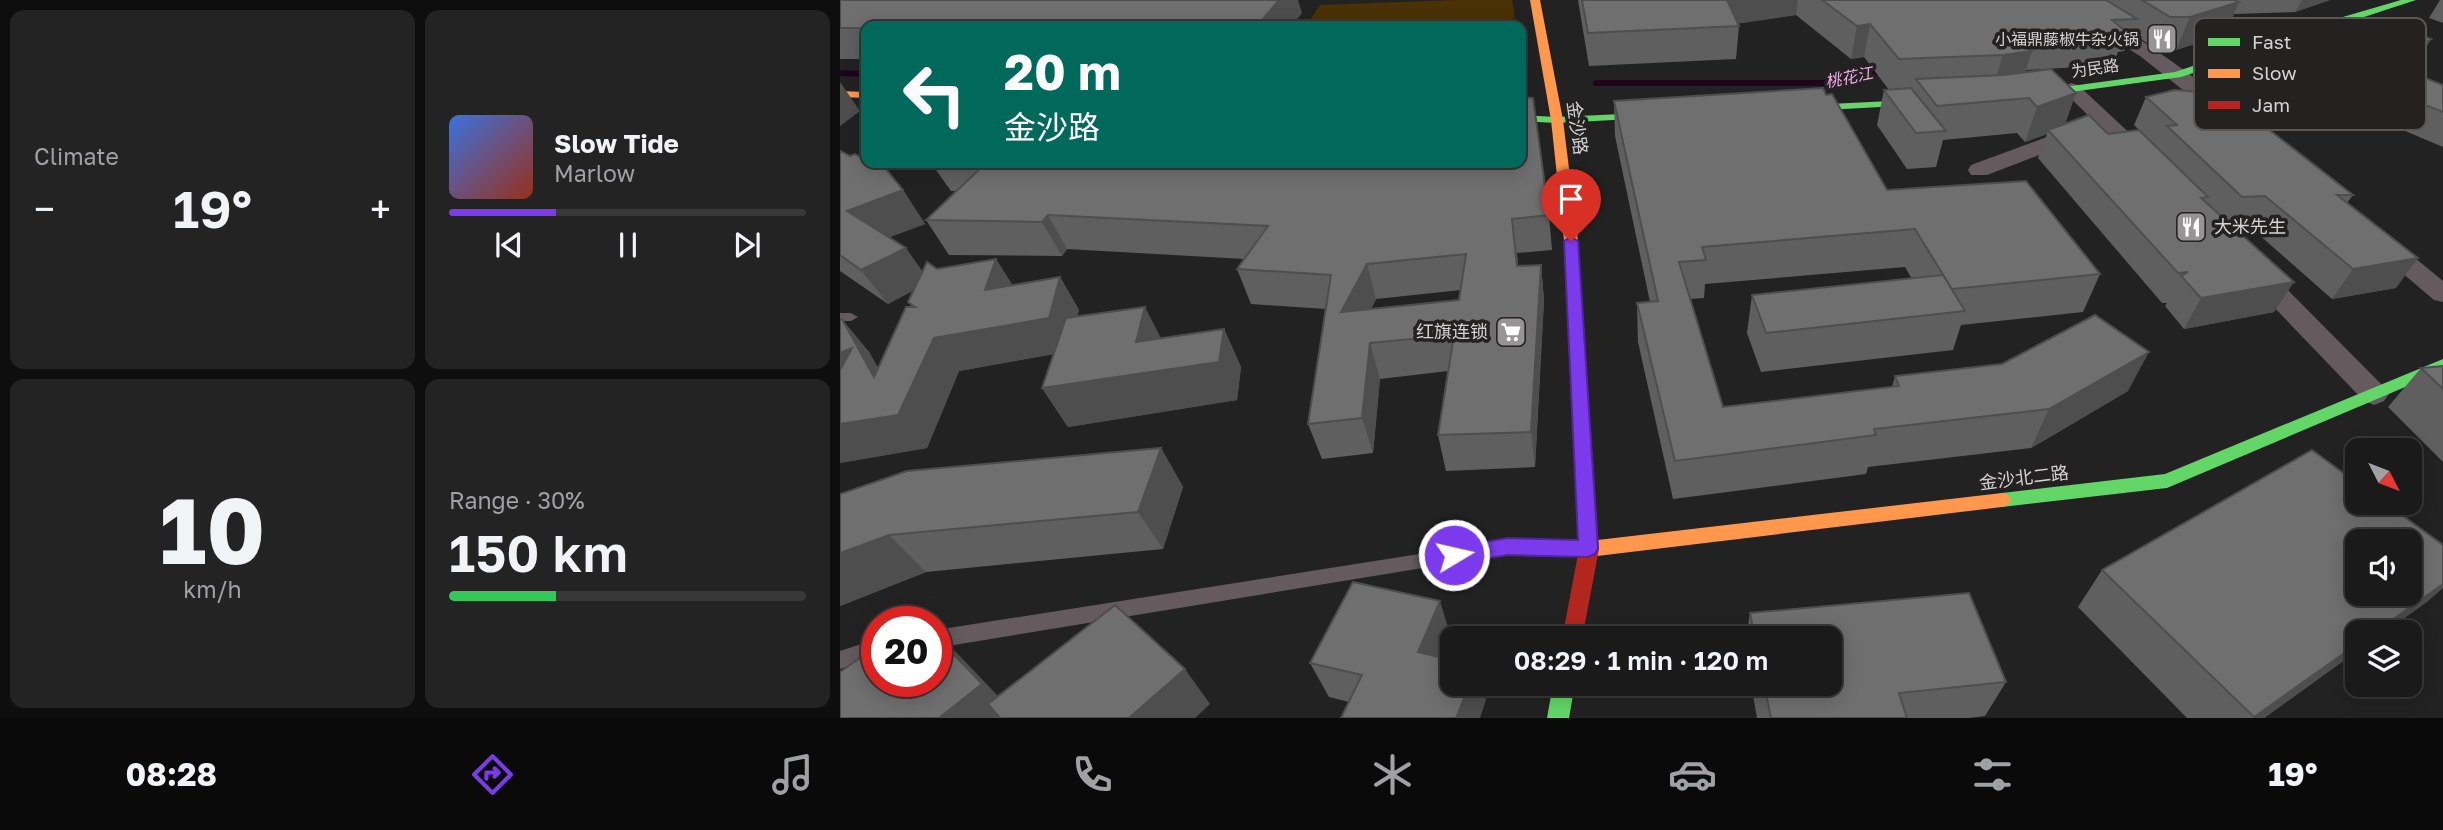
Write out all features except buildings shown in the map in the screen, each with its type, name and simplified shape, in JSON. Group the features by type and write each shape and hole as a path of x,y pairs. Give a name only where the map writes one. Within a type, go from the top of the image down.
{"street":[{"name":"金沙路","path":"1535,0 1557,120 1571,241 1588,549 1574,626"},
{"name":"为民路","path":"2349,18 2411,0"},
{"path":"2060,1 2082,10 2194,89"},
{"name":"为民路","path":"2006,97 2177,75 2194,69"},
{"path":"2071,89 2165,180"},
{"path":"840,94 861,95"},
{"path":"1775,109 1952,101"},
{"path":"1526,118 1557,120 1680,114"},
{"path":"1979,170 2108,122"},
{"path":"2368,232 2443,294"},
{"path":"2241,258 2374,394"},
{"name":"金沙北二路","path":"1588,549 2167,481 2443,365"},
{"path":"1558,718 1562,696"}],"lane":[{"path":"952,636 1508,547 1588,549"},
{"path":"840,660 861,653"}],"shaded area":[{"path":"1512,0 1515,21 1309,21 1320,5"}],"waterway":[{"name":"桃花江","path":"1596,83 1829,83 1886,70"},
{"name":"桃花江","path":"840,73 861,74"}],"traffic: fast":[{"path":"2349,18 2411,0"},
{"path":"2019,96 2177,75 2194,69"},
{"path":"1789,109 1931,102"},
{"path":"1526,118 1557,120 1666,115"},
{"path":"2002,500 2167,481 2443,365"},
{"path":"1558,718 1562,696"}],"traffic: slow":[{"path":"1535,0 1557,120 1571,241 1579,375"},
{"path":"840,94 861,95"},
{"path":"1589,549 2002,500"}],"traffic: jam":[{"path":"1574,626 1589,549 1579,375"}],"place":[{"name":"小福鼎藤椒牛杂火锅","path":"2162,39"},
{"name":"大米先生","path":"2191,227"},
{"name":"红旗连锁","path":"1511,332"}],"route":[{"path":"1454,555 1508,547 1588,549 1571,241"}]}
